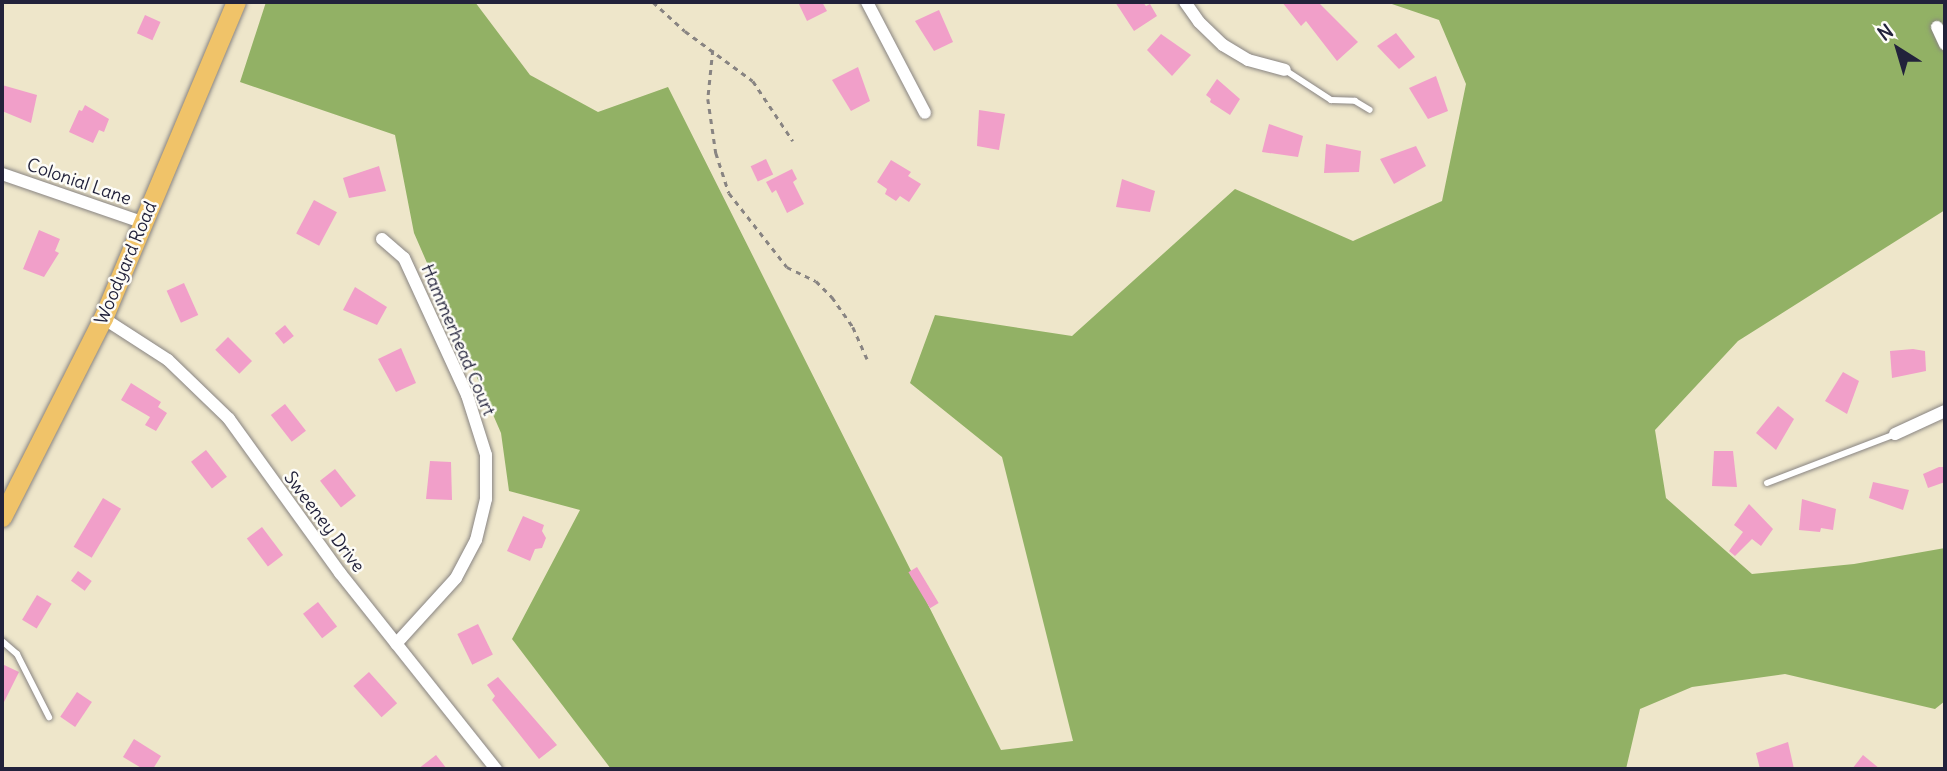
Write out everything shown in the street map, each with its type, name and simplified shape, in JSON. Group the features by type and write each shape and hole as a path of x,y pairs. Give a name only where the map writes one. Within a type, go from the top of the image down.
{"main road":[{"name":"Woodyard Road","path":"2,517 103,318 236,2"}],"street":[{"path":"867,2 925,113"},
{"path":"1185,2 1199,22 1223,45 1248,60 1285,70"},
{"path":"1937,27 1945,44"},
{"name":"Colonial Lane","path":"2,174 144,223"},
{"name":"Hammerhead Court","path":"382,239 404,258 467,395 486,455 486,499 476,540 456,578 396,643"},
{"name":"Sweeney Drive","path":"103,318 168,360 229,419 325,553 496,769"},
{"path":"1895,434 1945,411"}],"lane":[{"path":"1285,70 1331,100 1355,101 1370,110"},
{"path":"1767,482 1895,434"},
{"path":"2,641 17,654 49,717"}],"path":[{"path":"653,2 685,31 753,81 793,141"},
{"path":"713,50 708,99 716,153 729,193 787,267 816,281 832,297 853,327 867,359"}],"green space":[{"path":"266,2 475,2 530,75 598,112 668,87 1001,750 1073,741 1002,457 910,383 935,315 1072,336 1235,189 1353,241 1442,201 1466,84 1439,20 1386,2 1945,2 1945,210 1738,341 1655,430 1666,498 1752,574 1854,564 1945,548 1945,701 1935,709 1785,674 1692,687 1640,709 1626,769 611,769 512,639 580,510 509,491 501,433 414,233 395,135 240,82"}],"building":[{"path":"798,2 822,2 827,11 807,21"},
{"path":"1115,2 1143,2 1146,6 1150,4 1157,16 1134,31"},
{"path":"1282,2 1318,2 1358,42 1337,61 1306,21 1301,26"},
{"path":"939,10 953,42 934,51 915,21"},
{"path":"145,15 161,22 152,40 137,33"},
{"path":"1396,33 1415,57 1399,69 1377,46"},
{"path":"1161,34 1191,55 1172,76 1147,50"},
{"path":"858,67 870,101 851,111 832,80"},
{"path":"1436,76 1448,111 1428,119 1409,88"},
{"path":"1217,79 1240,99 1230,115 1210,102 1211,99 1206,95"},
{"path":"2,85 37,95 31,123 2,111"},
{"path":"85,105 109,119 104,132 99,130 93,143 69,132 79,110 82,111"},
{"path":"979,110 1005,114 999,150 977,146"},
{"path":"1269,124 1303,136 1298,157 1262,152"},
{"path":"1326,144 1361,151 1359,172 1324,173"},
{"path":"1416,146 1426,166 1394,184 1380,159"},
{"path":"766,159 773,174 758,182 751,166"},
{"path":"891,160 911,172 908,176 921,184 909,202 900,196 896,201 885,194 887,189 877,182"},
{"path":"379,166 386,191 349,198 343,178"},
{"path":"792,169 797,179 793,182 804,204 787,213 776,190 772,193 766,182"},
{"path":"1122,179 1155,191 1150,212 1116,207"},
{"path":"314,200 337,212 319,246 296,234"},
{"path":"39,230 60,239 55,251 59,253 44,277 23,269"},
{"path":"184,283 198,315 181,323 167,291"},
{"path":"355,287 387,307 377,325 343,310"},
{"path":"285,325 294,336 284,344 275,333"},
{"path":"228,337 252,361 239,374 215,350"},
{"path":"401,348 416,383 396,392 378,359"},
{"path":"1890,351 1925,351 1926,371 1892,378"},
{"path":"1843,372 1859,381 1847,414 1825,401"},
{"path":"131,383 161,402 158,407 167,413 156,431 145,425 150,417 121,400"},
{"path":"285,404 306,431 292,442 271,415"},
{"path":"1778,406 1794,419 1776,450 1756,433"},
{"path":"206,450 227,477 212,488 191,462"},
{"path":"1714,451 1733,451 1737,487 1712,486"},
{"path":"430,461 451,462 452,500 426,499"},
{"path":"1945,467 1945,482 1928,488 1923,474"},
{"path":"335,469 356,496 341,507 320,481"},
{"path":"1873,482 1909,490 1903,510 1869,498"},
{"path":"103,498 121,509 92,558 74,547"},
{"path":"1802,499 1836,509 1833,530 1799,530"},
{"path":"1749,504 1773,529 1761,546 1752,539 1735,556 1729,551 1743,532 1734,525"},
{"path":"523,516 544,525 542,531 546,538 542,548 535,549 530,561 507,551"},
{"path":"262,527 283,555 268,566 247,538"},
{"path":"917,567 939,603 930,608 908,572"},
{"path":"78,571 92,581 85,591 71,581"},
{"path":"37,595 52,604 37,629 22,620"},
{"path":"318,602 337,626 322,638 303,614"},
{"path":"478,624 493,655 472,665 457,634"},
{"path":"2,664 19,672 2,706"},
{"path":"369,672 397,703 381,717 353,686"},
{"path":"498,677 557,745 539,759 492,700 495,696 487,685"},
{"path":"77,692 92,702 75,727 60,717"},
{"path":"134,739 161,756 153,769 143,769 123,757"},
{"path":"1788,742 1794,769 1760,769 1756,753"},
{"path":"436,755 447,769 418,769"},
{"path":"1863,755 1880,769 1852,769"}]}
